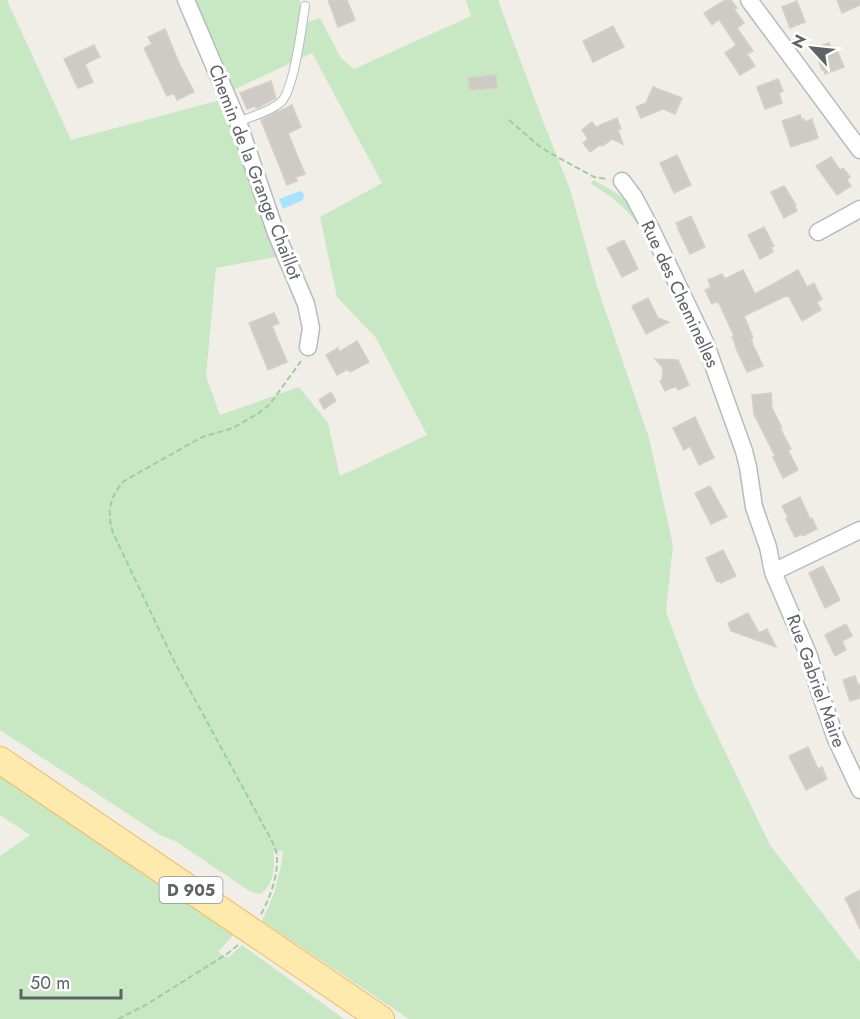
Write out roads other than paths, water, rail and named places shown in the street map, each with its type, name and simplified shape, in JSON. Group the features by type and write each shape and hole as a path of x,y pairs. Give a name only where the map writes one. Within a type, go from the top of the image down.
{"main road":[{"name":"D 905","path":"0,760 381,1019"}],"street":[{"name":"Chemin de la Grange Chaillot","path":"186,0 238,122 276,233 306,304 311,328 308,347"},
{"path":"749,0 860,150"},
{"name":"Rue des Cheminelles","path":"622,181 634,197 648,224 705,342 744,451 754,507 768,547 773,572"},
{"path":"818,232 860,209"},
{"path":"773,572 860,530"},
{"name":"Rue Gabriel Maire","path":"773,572 809,656 836,739 860,790"}],"lane":[{"path":"238,122 278,105 284,99 297,55 305,6"}],"water":[{"path":"300,191 304,194 303,200 283,209 279,199"}]}
